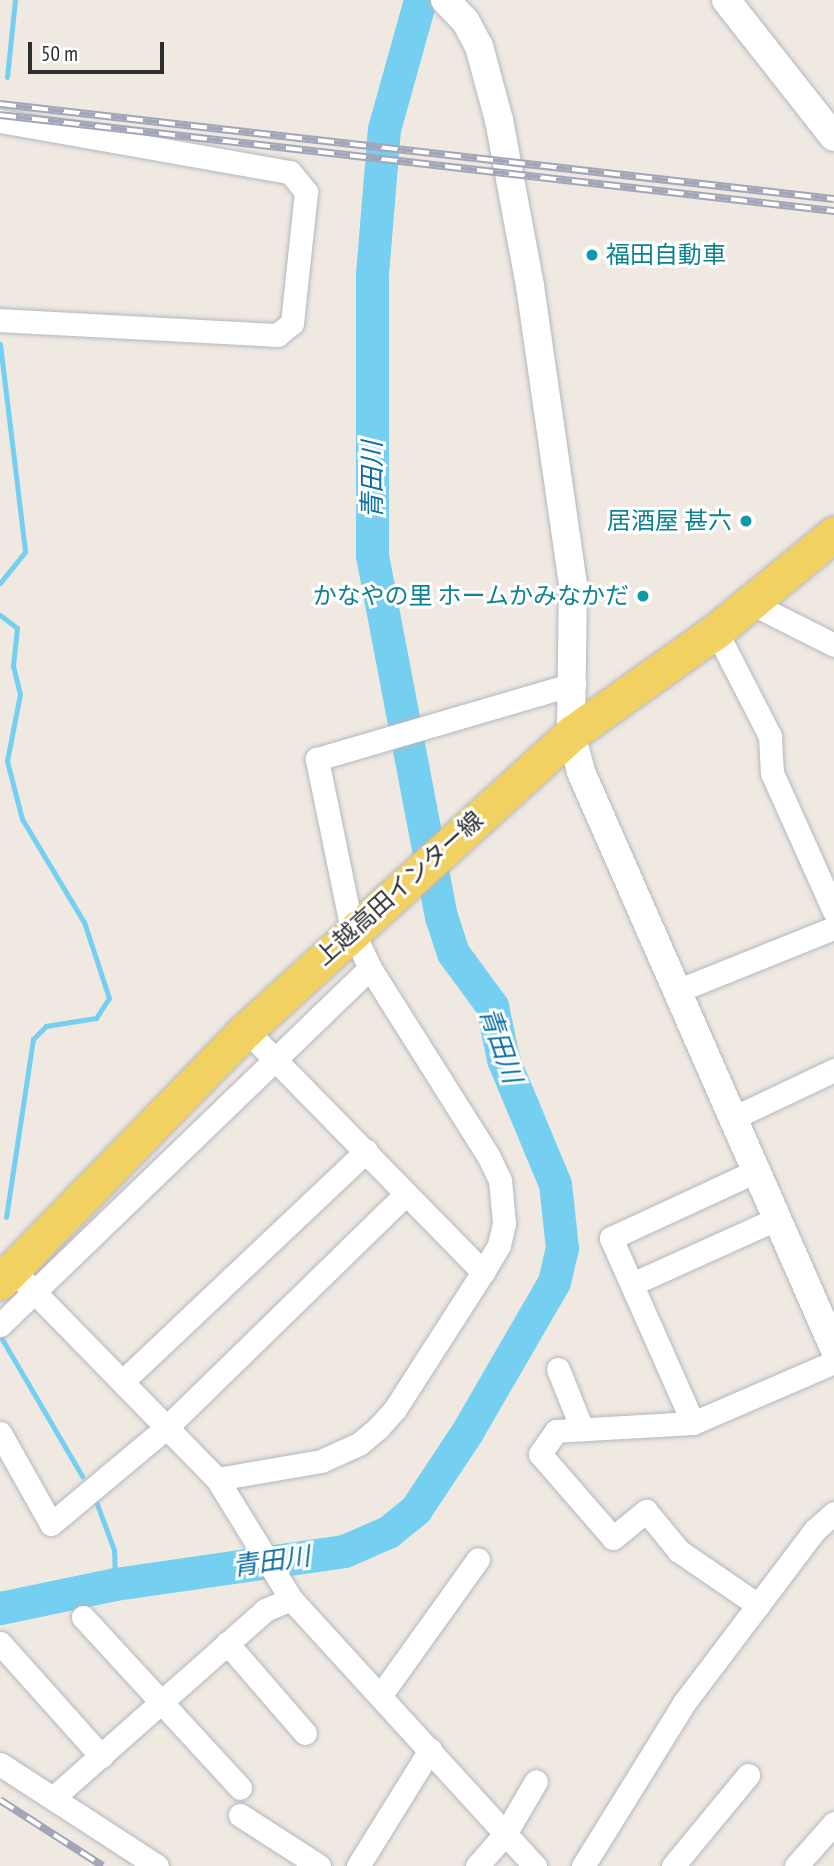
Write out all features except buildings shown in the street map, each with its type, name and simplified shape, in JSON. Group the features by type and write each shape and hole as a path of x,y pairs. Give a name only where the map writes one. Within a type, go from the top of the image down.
{"main road":[{"name":"上越高田インター線","path":"16,1282 246,1030 352,930 571,734 716,631 834,534"}],"street":[{"path":"445,0 466,22 479,46 499,120 525,260 565,509 575,618 571,734 591,800 756,1171 778,1218 826,1304 834,1348"},
{"path":"726,0 834,137"},
{"path":"0,121 290,172 306,192 292,323 277,335 0,320"},
{"path":"750,602 834,645"},
{"path":"716,631 771,736 772,773 834,911"},
{"path":"217,1479 321,1461 359,1444 395,1409 499,1245 504,1223 500,1180 370,968 352,930 317,759 381,738 574,684"},
{"path":"677,991 834,928"},
{"path":"0,1325 16,1282 276,1060 370,968"},
{"path":"246,1030 483,1272"},
{"path":"733,1118 833,1073"},
{"path":"122,1381 366,1151"},
{"path":"693,1423 611,1238 756,1171"},
{"path":"0,1433 51,1524 167,1427 406,1194"},
{"path":"632,1284 778,1218"},
{"path":"16,1282 122,1381 217,1479 286,1590 535,1866"},
{"path":"758,1605 679,1552 646,1511 613,1538 540,1454 556,1431 693,1423 834,1362"},
{"path":"558,1369 583,1429"},
{"path":"583,1866 684,1703 815,1530 834,1513"},
{"path":"380,1696 478,1559"},
{"path":"54,1797 286,1590"},
{"path":"83,1617 163,1701 240,1788"},
{"path":"0,1643 101,1756"},
{"path":"228,1643 305,1733"},
{"path":"358,1866 430,1750"},
{"path":"0,1764 157,1866"},
{"path":"673,1866 748,1775"},
{"path":"477,1866 505,1834 536,1781"},
{"path":"240,1815 319,1866"},
{"path":"796,1866 834,1823"}],"waterway":[{"path":"7,77 15,0"},
{"name":"青田川","path":"0,1608 115,1584 344,1551 388,1532 416,1509 467,1432 554,1282 562,1248 555,1184 503,1059 492,1006 453,953 441,917 372,555 372,274 384,129 420,0"},
{"path":"0,344 25,552 0,583"},
{"path":"0,615 17,628 13,666 20,694 7,761 22,819 84,922 109,998 96,1018 46,1026 33,1039 6,1217"},
{"path":"2,1339 82,1476"},
{"path":"94,1496 114,1550 115,1584"}],"railway":[{"path":"0,104 834,199"},
{"path":"0,115 834,211"},
{"path":"0,1800 103,1866"}],"place":[{"name":"福田自動車","path":"592,255"},
{"name":"居酒屋 甚六","path":"746,521"},
{"name":"かなやの里 ホームかみなかだ","path":"643,596"}]}
